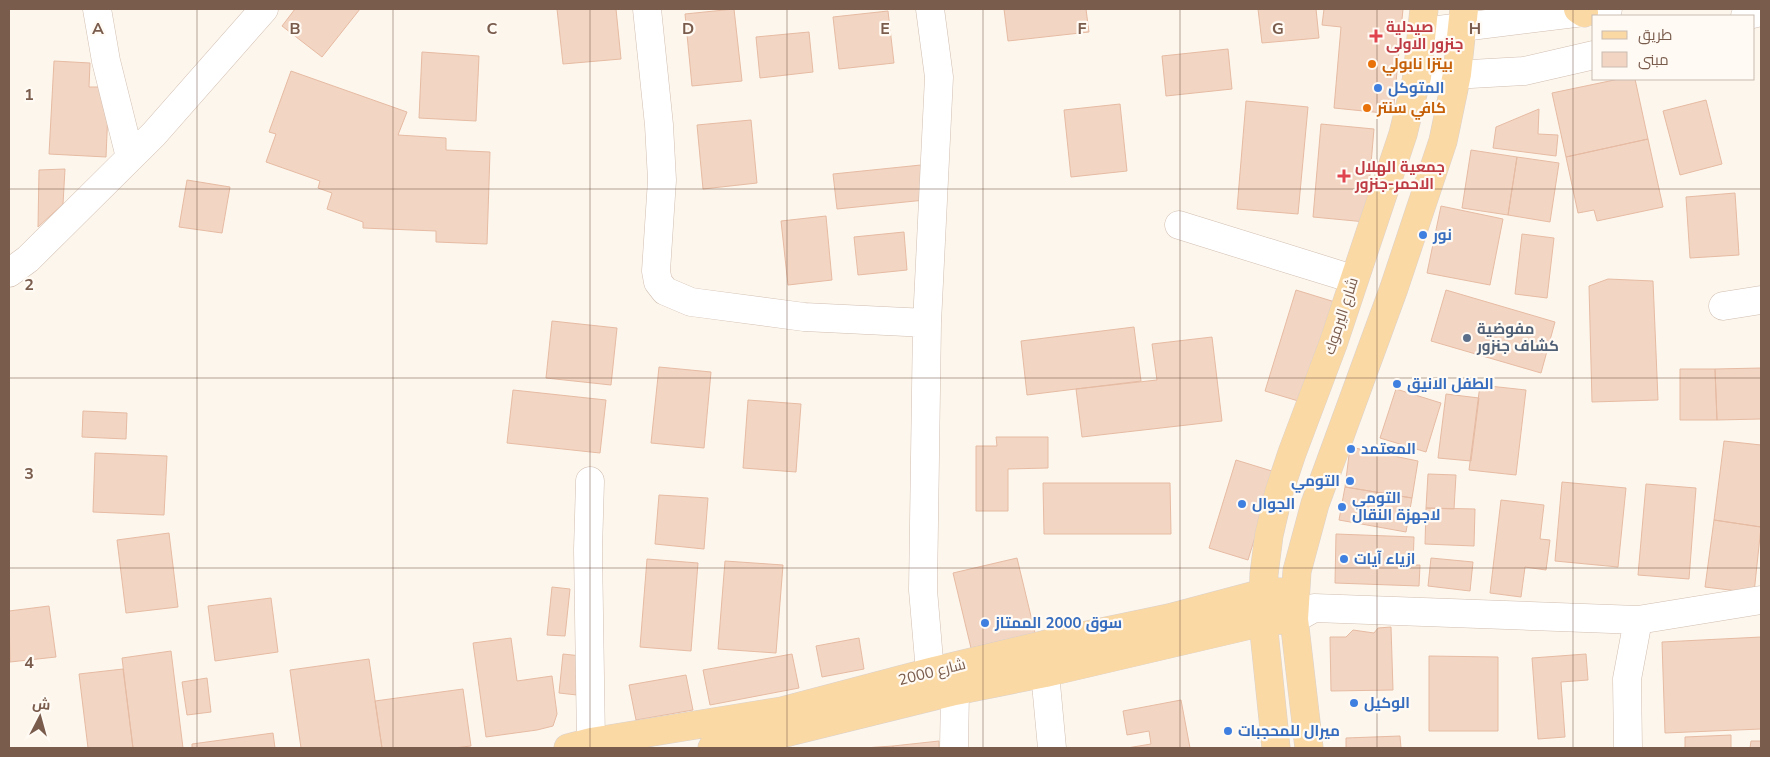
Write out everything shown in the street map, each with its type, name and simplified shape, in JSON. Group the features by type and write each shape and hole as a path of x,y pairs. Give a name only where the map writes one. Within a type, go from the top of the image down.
{"main road":[{"path":"1309,748 1301,606 1297,570 1315,504 1394,288 1443,141 1457,74 1463,18"},
{"name":"شارع اليرموك","path":"1276,748 1263,622 1264,574 1269,535 1279,492 1333,344 1353,279 1403,134 1417,77 1423,20"},
{"name":"شارع 2000","path":"580,745 782,711 930,672 1059,641 1169,618 1263,593 1301,606"},
{"path":"712,748 789,732 955,691 1045,673 1263,622 1301,606"}],"street":[{"path":"97,9 106,60 130,157"},
{"path":"9,273 28,259 154,134 264,9"},
{"path":"647,9 658,116 662,180 656,270 658,282 665,291 691,302 804,317 927,322"},
{"path":"930,9 939,77 927,322 923,590 930,672"},
{"path":"1423,20 1590,10"},
{"path":"1417,77 1524,71 1592,56"},
{"path":"1179,225 1353,279"},
{"path":"1723,306 1761,300"},
{"path":"580,745 590,481"},
{"path":"1301,606 1638,620 1761,600"},
{"path":"1628,748 1628,680 1638,620"},
{"path":"1045,673 1052,748"},
{"path":"954,748 955,691"}],"building":[{"path":"295,9 360,9 322,57 282,26"},
{"path":"557,9 616,9 621,59 563,64"},
{"path":"734,9 742,81 692,86 685,14"},
{"path":"1004,9 1086,9 1089,32 1008,41"},
{"path":"1258,9 1316,9 1319,38 1262,43"},
{"path":"1324,9 1403,9 1393,114 1334,108 1341,27 1322,25"},
{"path":"888,11 894,63 839,69 833,17"},
{"path":"809,32 813,72 760,78 756,37"},
{"path":"1228,49 1232,89 1166,96 1162,56"},
{"path":"422,52 479,56 476,121 419,118"},
{"path":"54,61 90,63 89,87 109,87 106,157 49,154"},
{"path":"291,71 407,112 398,135 446,138 446,150 490,152 487,244 436,242 436,231 363,228 363,222 327,209 332,193 318,188 320,181 266,162 276,134 269,132"},
{"path":"1614,80 1635,80 1648,139 1566,157 1552,93"},
{"path":"1706,100 1722,164 1680,175 1663,111"},
{"path":"1246,101 1308,107 1298,214 1237,209"},
{"path":"1120,104 1127,171 1071,177 1064,110"},
{"path":"1539,109 1538,134 1558,135 1556,156 1493,148 1496,127"},
{"path":"751,120 757,183 703,189 697,125"},
{"path":"1321,124 1374,129 1366,222 1313,217"},
{"path":"1648,139 1663,207 1597,221 1594,210 1578,213 1566,157"},
{"path":"1471,150 1517,157 1508,215 1462,208"},
{"path":"1517,157 1559,163 1550,222 1508,215"},
{"path":"921,165 925,200 837,209 833,174"},
{"path":"65,169 63,204 38,227 39,170"},
{"path":"187,180 230,187 222,233 179,227"},
{"path":"1735,193 1739,255 1690,258 1686,197"},
{"path":"1441,206 1503,219 1490,285 1427,273"},
{"path":"826,216 832,280 788,285 781,221"},
{"path":"904,232 907,270 858,275 854,237"},
{"path":"1522,234 1554,238 1547,298 1515,294"},
{"path":"1608,279 1653,281 1658,400 1592,402 1589,286"},
{"path":"1296,290 1335,302 1305,403 1265,391"},
{"path":"1446,290 1555,322 1541,373 1431,341"},
{"path":"552,321 617,328 611,385 546,378"},
{"path":"1134,327 1141,381 1027,395 1021,341"},
{"path":"1212,337 1222,421 1082,437 1076,389 1157,380 1152,344"},
{"path":"659,367 711,372 704,448 651,443"},
{"path":"1761,368 1761,419 1717,420 1715,369"},
{"path":"1680,369 1715,369 1717,420 1680,420"},
{"path":"1480,385 1526,390 1516,475 1469,470"},
{"path":"1396,389 1441,403 1426,452 1380,438"},
{"path":"513,390 606,400 600,453 507,443"},
{"path":"1446,394 1479,398 1471,461 1438,458"},
{"path":"748,400 801,404 796,472 743,468"},
{"path":"83,411 127,413 126,439 82,437"},
{"path":"996,437 1048,437 1048,468 1008,469 1008,511 976,511 976,446 997,446"},
{"path":"1724,441 1761,445 1761,527 1714,520"},
{"path":"1350,447 1418,461 1412,498 1345,487"},
{"path":"95,453 167,456 164,515 93,512"},
{"path":"1236,460 1275,472 1248,560 1209,548"},
{"path":"1428,474 1456,475 1454,509 1426,508"},
{"path":"1562,482 1626,488 1618,567 1555,561"},
{"path":"1043,483 1170,483 1171,534 1044,534"},
{"path":"1646,484 1696,488 1689,579 1638,575"},
{"path":"1345,487 1412,498 1406,532 1339,520"},
{"path":"659,495 708,498 704,549 655,544"},
{"path":"1501,500 1544,505 1540,539 1550,540 1546,570 1525,567 1521,597 1490,593"},
{"path":"1426,508 1475,509 1474,546 1425,544"},
{"path":"1714,520 1761,527 1754,593 1705,587"},
{"path":"169,533 178,607 126,613 117,540"},
{"path":"1336,534 1414,537 1413,565 1420,565 1419,586 1335,583"},
{"path":"1017,558 1035,633 971,648 953,573"},
{"path":"1431,558 1473,562 1470,591 1428,586"},
{"path":"647,559 698,563 691,651 640,647"},
{"path":"725,561 783,565 776,653 718,649"},
{"path":"552,587 570,589 565,636 547,635"},
{"path":"271,598 278,652 215,661 208,606"},
{"path":"49,606 56,657 10,662 9,611"},
{"path":"1391,627 1393,690 1331,691 1330,637 1346,637 1353,630 1374,633 1378,628"},
{"path":"1761,637 1761,729 1665,733 1662,642"},
{"path":"511,638 517,681 552,676 557,714 553,726 486,737 473,643"},
{"path":"859,638 864,669 822,677 816,646"},
{"path":"171,651 183,748 133,748 122,658"},
{"path":"563,654 581,656 577,695 559,693"},
{"path":"792,654 799,688 710,705 703,670"},
{"path":"1586,654 1588,680 1561,682 1565,737 1538,739 1532,658"},
{"path":"1429,656 1498,657 1498,731 1429,731"},
{"path":"369,659 382,748 301,748 290,670"},
{"path":"123,669 133,748 88,748 79,674"},
{"path":"686,675 693,710 636,720 629,685"},
{"path":"207,678 211,712 187,715 182,682"},
{"path":"463,689 471,746 454,748 382,748 375,701"},
{"path":"1181,700 1190,748 1127,748 1151,744 1149,731 1127,735 1123,711"},
{"path":"273,733 275,748 192,748 192,744"},
{"path":"1731,735 1731,748 1685,748 1685,737"},
{"path":"1400,736 1401,748 1346,748 1346,738"},
{"path":"939,741 939,748 893,748 893,746"},
{"path":"1751,741 1761,741 1761,748 1750,748"},
{"path":"893,746 893,748 864,748"}],"place":[{"name":"صيدلية جنزور الاولى","path":"1376,36"},
{"name":"بيتزا نابولي","path":"1372,64"},
{"name":"المتوكل","path":"1378,88"},
{"name":"كافي سنتر","path":"1367,108"},
{"name":"جمعية الهلال الاحمر-جنزور","path":"1344,176"},
{"name":"نور","path":"1423,235"},
{"name":"مفوضية كشاف جنزور","path":"1467,338"},
{"name":"الطفل الانيق","path":"1397,384"},
{"name":"المعتمد","path":"1351,449"},
{"name":"التومي","path":"1350,481"},
{"name":"الجوال","path":"1242,504"},
{"name":"التومي لاجهزة النقال","path":"1342,507"},
{"name":"ازياء آيات","path":"1344,559"},
{"name":"سوق 2000 الممتاز","path":"985,623"},
{"name":"الوكيل","path":"1354,703"},
{"name":"ميرال للمحجبات","path":"1228,731"}]}
